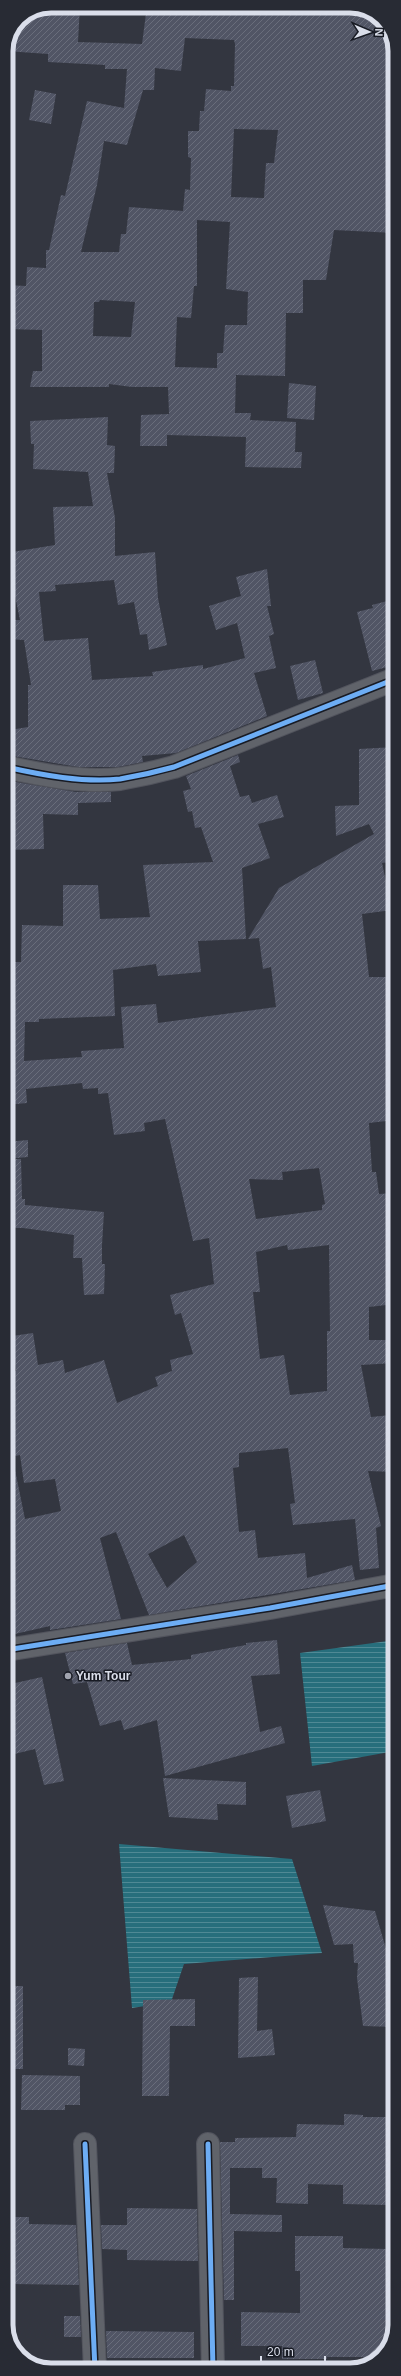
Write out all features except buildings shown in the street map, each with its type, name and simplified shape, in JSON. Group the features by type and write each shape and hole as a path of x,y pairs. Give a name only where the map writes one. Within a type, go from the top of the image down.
{"street":[{"path":"13,768 36,774 83,778 118,779 142,775 174,767 388,682"},
{"path":"13,1649 270,1608 388,1586"},
{"path":"85,2144 95,2363"},
{"path":"208,2144 213,2363"}],"water":[{"path":"388,1641 388,1752 312,1766 300,1653"},
{"path":"119,1844 292,1859 322,1953 184,1964 171,2002 132,2008"}],"cycle path":[{"path":"13,768 48,775 92,780 120,779 147,774 174,767 388,682"},
{"path":"13,1649 270,1608 388,1586"},
{"path":"85,2144 95,2363"},
{"path":"208,2144 213,2363"}],"place":[{"name":"Yum Tour","path":"68,1676"}]}
